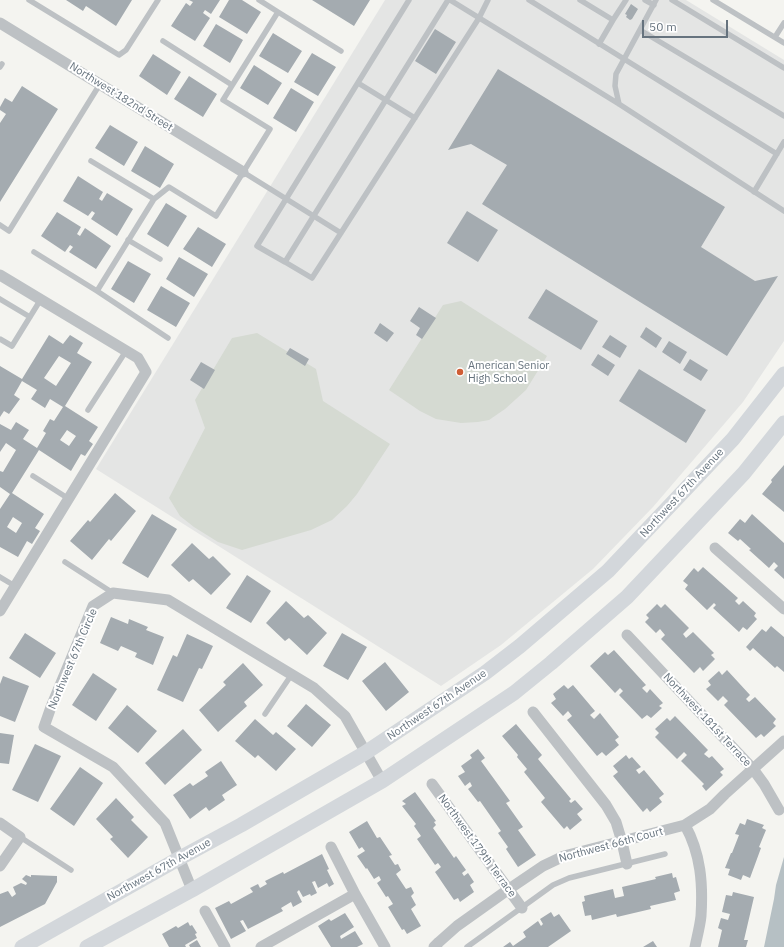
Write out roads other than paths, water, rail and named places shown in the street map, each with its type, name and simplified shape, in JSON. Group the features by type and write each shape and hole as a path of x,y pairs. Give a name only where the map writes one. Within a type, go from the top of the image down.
{"main road":[{"name":"Northwest 67th Avenue","path":"22,947 241,825 365,753 485,673 520,646 608,571 733,439 784,374"},
{"path":"87,947 192,890 382,781 514,693 551,663 627,596 744,473 784,423"}],"street":[{"name":"Northwest 182nd Street","path":"0,22 243,172"},
{"path":"0,275 138,358 146,372 0,612"},
{"path":"716,548 784,609"},
{"path":"113,593 168,600 314,688 345,716 382,781"},
{"name":"Northwest 67th Circle","path":"113,593 93,606 44,727 113,767 165,822 192,890"},
{"name":"Northwest 181st Terrace","path":"627,635 753,769 764,784 779,810"},
{"path":"532,712 606,805 616,822 627,864"},
{"name":"Northwest 66th Court","path":"434,947 457,926 542,866 564,856 685,825 710,809 784,741"},
{"name":"Northwest 179th Terrace","path":"432,784 522,908"},
{"path":"0,823 20,837 0,866"},
{"path":"685,825 696,850 701,876 701,917 695,947"},
{"path":"331,847 384,947"},
{"path":"261,947 355,894"},
{"path":"205,911 225,947"}],"lane":[{"path":"29,0 119,55 126,50 158,0"},
{"path":"259,0 341,51"},
{"path":"409,0 257,246 312,278 479,18 488,0"},
{"path":"285,262 449,0 619,104 784,210"},
{"path":"529,0 777,154"},
{"path":"580,0 613,20"},
{"path":"599,44 626,0"},
{"path":"619,104 616,93 616,74 623,58 655,3 645,0"},
{"path":"672,0 784,68"},
{"path":"714,0 720,2 784,43"},
{"path":"97,291 154,200 169,187 216,216 270,129 223,100 278,12"},
{"path":"775,38 784,22"},
{"path":"640,30 784,116"},
{"path":"163,41 232,85"},
{"path":"358,83 415,118"},
{"path":"0,225 9,231 100,84"},
{"path":"754,192 784,142"},
{"path":"91,161 154,200"},
{"path":"243,172 341,233"},
{"path":"128,240 160,259"},
{"path":"34,252 97,291 168,338"},
{"path":"0,299 30,317"},
{"path":"0,339 12,346 41,299"},
{"path":"88,410 126,351"},
{"path":"33,476 69,499"},
{"path":"65,562 113,593"},
{"path":"0,577 15,586"},
{"path":"265,714 292,674"},
{"path":"20,837 71,870"},
{"path":"467,947 553,885 569,878 665,854"}],"place":[{"name":"American Senior High School","path":"460,372"}]}
